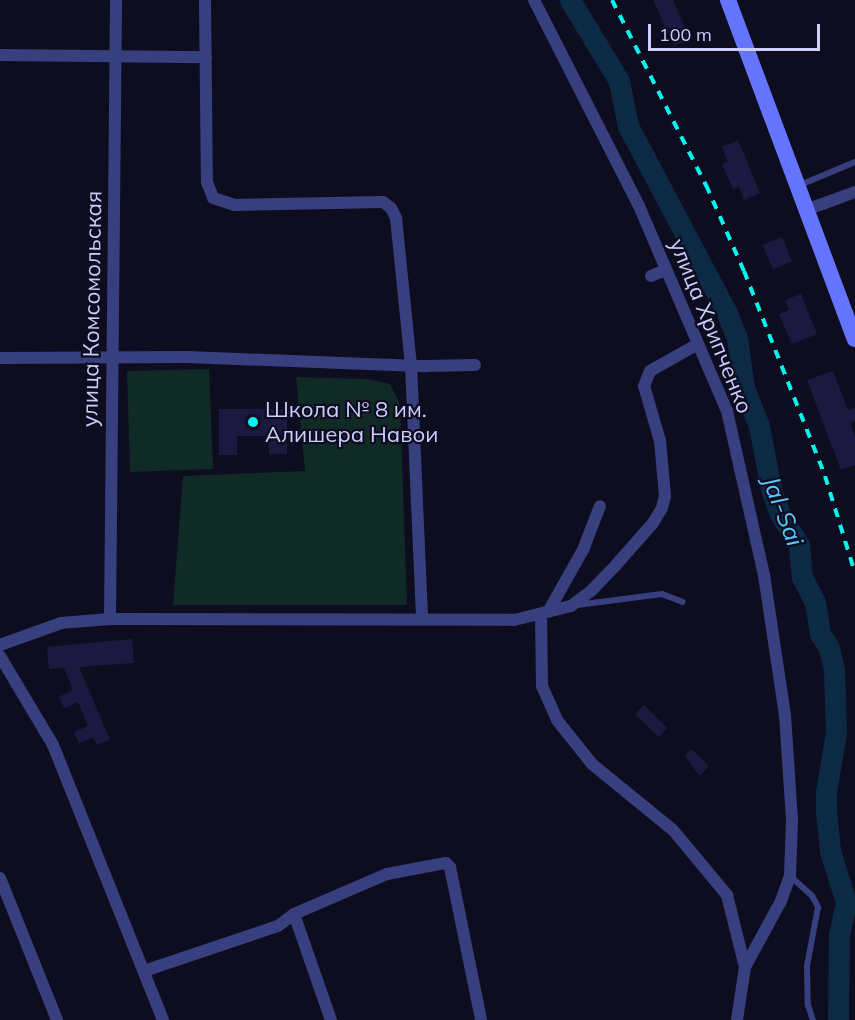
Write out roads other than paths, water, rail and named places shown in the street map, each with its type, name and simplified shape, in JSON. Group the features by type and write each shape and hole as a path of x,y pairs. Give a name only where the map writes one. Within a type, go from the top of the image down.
{"main road":[{"path":"728,0 855,339"}],"street":[{"name":"улица Комсомольская","path":"110,619 116,0"},
{"path":"205,0 209,192 219,202 234,205 383,202 387,204 399,230 411,365 422,619"},
{"name":"улица Хрипченко","path":"534,0 639,206 727,411 764,575 785,715 792,821 790,876 781,901 745,967"},
{"path":"0,55 206,57"},
{"path":"806,210 855,192"},
{"path":"651,276 665,270"},
{"path":"0,645 61,623 110,619 514,620 571,606 591,591 640,538 662,508 665,496 660,441 644,386 650,371 698,344"},
{"path":"0,358 188,357 475,365"},
{"path":"600,506 584,550 545,613 542,686 556,720 592,764 673,830 727,895 745,967 737,1020"},
{"path":"0,656 53,745 164,1020"},
{"path":"144,971 278,927 294,914 387,874 449,864 481,1020"},
{"path":"0,878 57,1020"},
{"path":"294,914 331,1020"}],"lane":[{"path":"797,186 855,162"},
{"path":"571,606 662,594 683,602"},
{"path":"790,876 812,896 818,907 807,966 808,1005 813,1020"}],"waterway":[{"name":"Jal-Sai","path":"570,0 619,81 628,126 726,311 737,338 744,388 759,426 771,489 779,512 799,545 802,577 815,602 820,634 829,648 834,669 836,732 826,792 826,812 830,851 846,902 839,934 838,1020"}],"railway":[{"path":"612,0 706,185 744,271 825,476 855,573"}],"place":[{"name":"Школа № 8 им. Алишера Навои","path":"253,422"}]}
